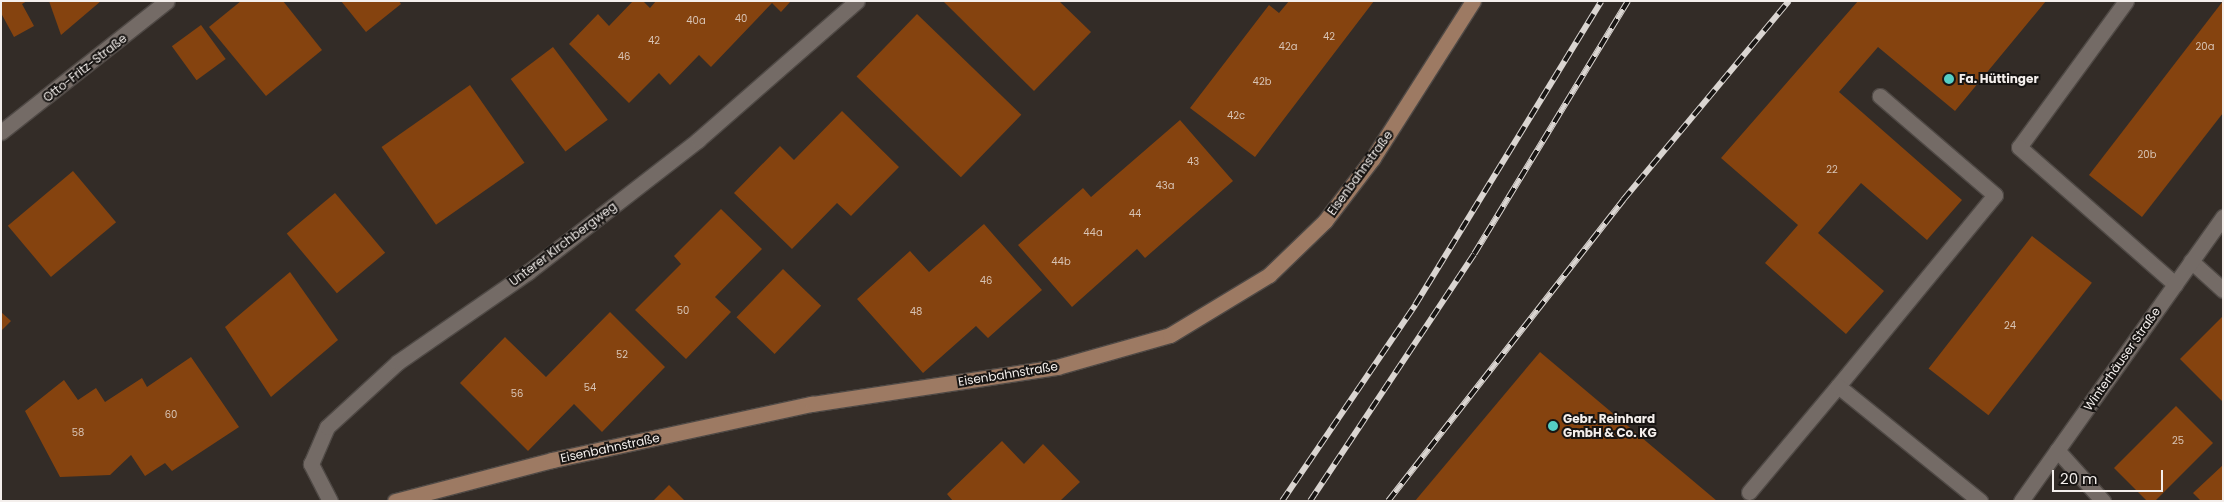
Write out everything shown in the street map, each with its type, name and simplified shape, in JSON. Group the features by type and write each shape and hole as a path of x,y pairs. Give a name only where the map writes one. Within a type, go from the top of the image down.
{"street":[{"name":"Otto-Fritz-Straße","path":"1,132 167,1"},
{"name":"Unterer Kirchbergweg","path":"330,501 311,464 327,427 398,362 528,272 698,140 857,1"},
{"name":"Eisenbahnstraße","path":"395,501 552,460 812,404 1058,367 1170,336 1269,275 1325,221 1373,158 1473,1"},
{"path":"2126,1 2018,147 2174,284"},
{"path":"1749,492 1996,195 1880,96"},
{"name":"Winterhäuser Straße","path":"2021,501 2223,217"},
{"path":"2191,261 2223,290"},
{"path":"1838,386 1980,501"},
{"path":"2057,450 2103,501"}],"building":[{"path":"1,1 27,1 22,4 34,26 14,37 1,13"},
{"path":"49,1 101,1 61,35"},
{"path":"241,1 283,1 322,50 266,96 209,27"},
{"path":"341,1 399,1 401,4 366,32"},
{"path":"633,1 643,1 650,8 656,1 791,1 781,12 772,3 711,67 699,55 670,85 659,73 629,103 569,44 598,14 609,26"},
{"path":"943,1 1059,1 1091,32 1034,91"},
{"path":"1289,1 1374,1 1255,157 1190,108 1269,5 1279,13"},
{"path":"1858,1 2046,1 1955,111 1878,47 1839,92 1962,200 1927,240 1861,183 1818,233 1884,291 1846,334 1765,263 1798,225 1721,158"},
{"path":"2223,1 2223,113 2142,217 2089,175"},
{"path":"917,14 1021,115 961,177 857,77"},
{"path":"201,25 226,59 197,80 172,46"},
{"path":"553,47 608,120 565,152 511,79"},
{"path":"470,85 524,163 436,225 382,147"},
{"path":"842,111 899,167 851,216 837,203 792,249 734,193 780,146 794,160"},
{"path":"1180,120 1233,181 1145,258 1137,249 1072,307 1018,245 1083,188 1091,197"},
{"path":"73,171 116,222 51,277 8,226"},
{"path":"335,193 385,253 337,293 287,233"},
{"path":"721,209 762,249 715,297 731,312 686,359 635,310 681,264 674,256"},
{"path":"984,224 1042,290 988,338 976,326 923,373 857,299 910,251 929,272"},
{"path":"2032,236 2092,283 1988,415 1929,368"},
{"path":"783,269 821,306 775,354 736,317"},
{"path":"290,272 338,340 271,397 225,327"},
{"path":"1,312 11,321 1,331"},
{"path":"610,312 665,367 602,432 574,404 528,451 460,383 505,337 546,377"},
{"path":"2223,316 2223,402 2180,359"},
{"name":"Gebr. Reinhard GmbH & Co. KG","path":"1540,352 1717,501 1415,501"},
{"path":"191,357 239,427 172,471 165,463 145,476 131,455 110,475 60,477 25,411 64,380 78,400 96,388 105,402 142,378 147,387"},
{"path":"2176,406 2213,443 2155,501 2147,501 2114,468"},
{"path":"1002,441 1024,464 1043,444 1080,482 1060,501 953,501 947,494"},
{"path":"2223,465 2223,501 2201,501 2193,493"},
{"path":"669,485 685,501 653,501"}],"railway":[{"path":"1282,501 1415,305 1601,1"},
{"path":"1310,501 1474,254 1628,1"},
{"path":"1388,501 1623,200 1789,1"}],"place":[{"name":"Fa. Hüttinger","path":"1949,79"},
{"name":"Gebr. Reinhard GmbH & Co. KG","path":"1553,426"}]}
